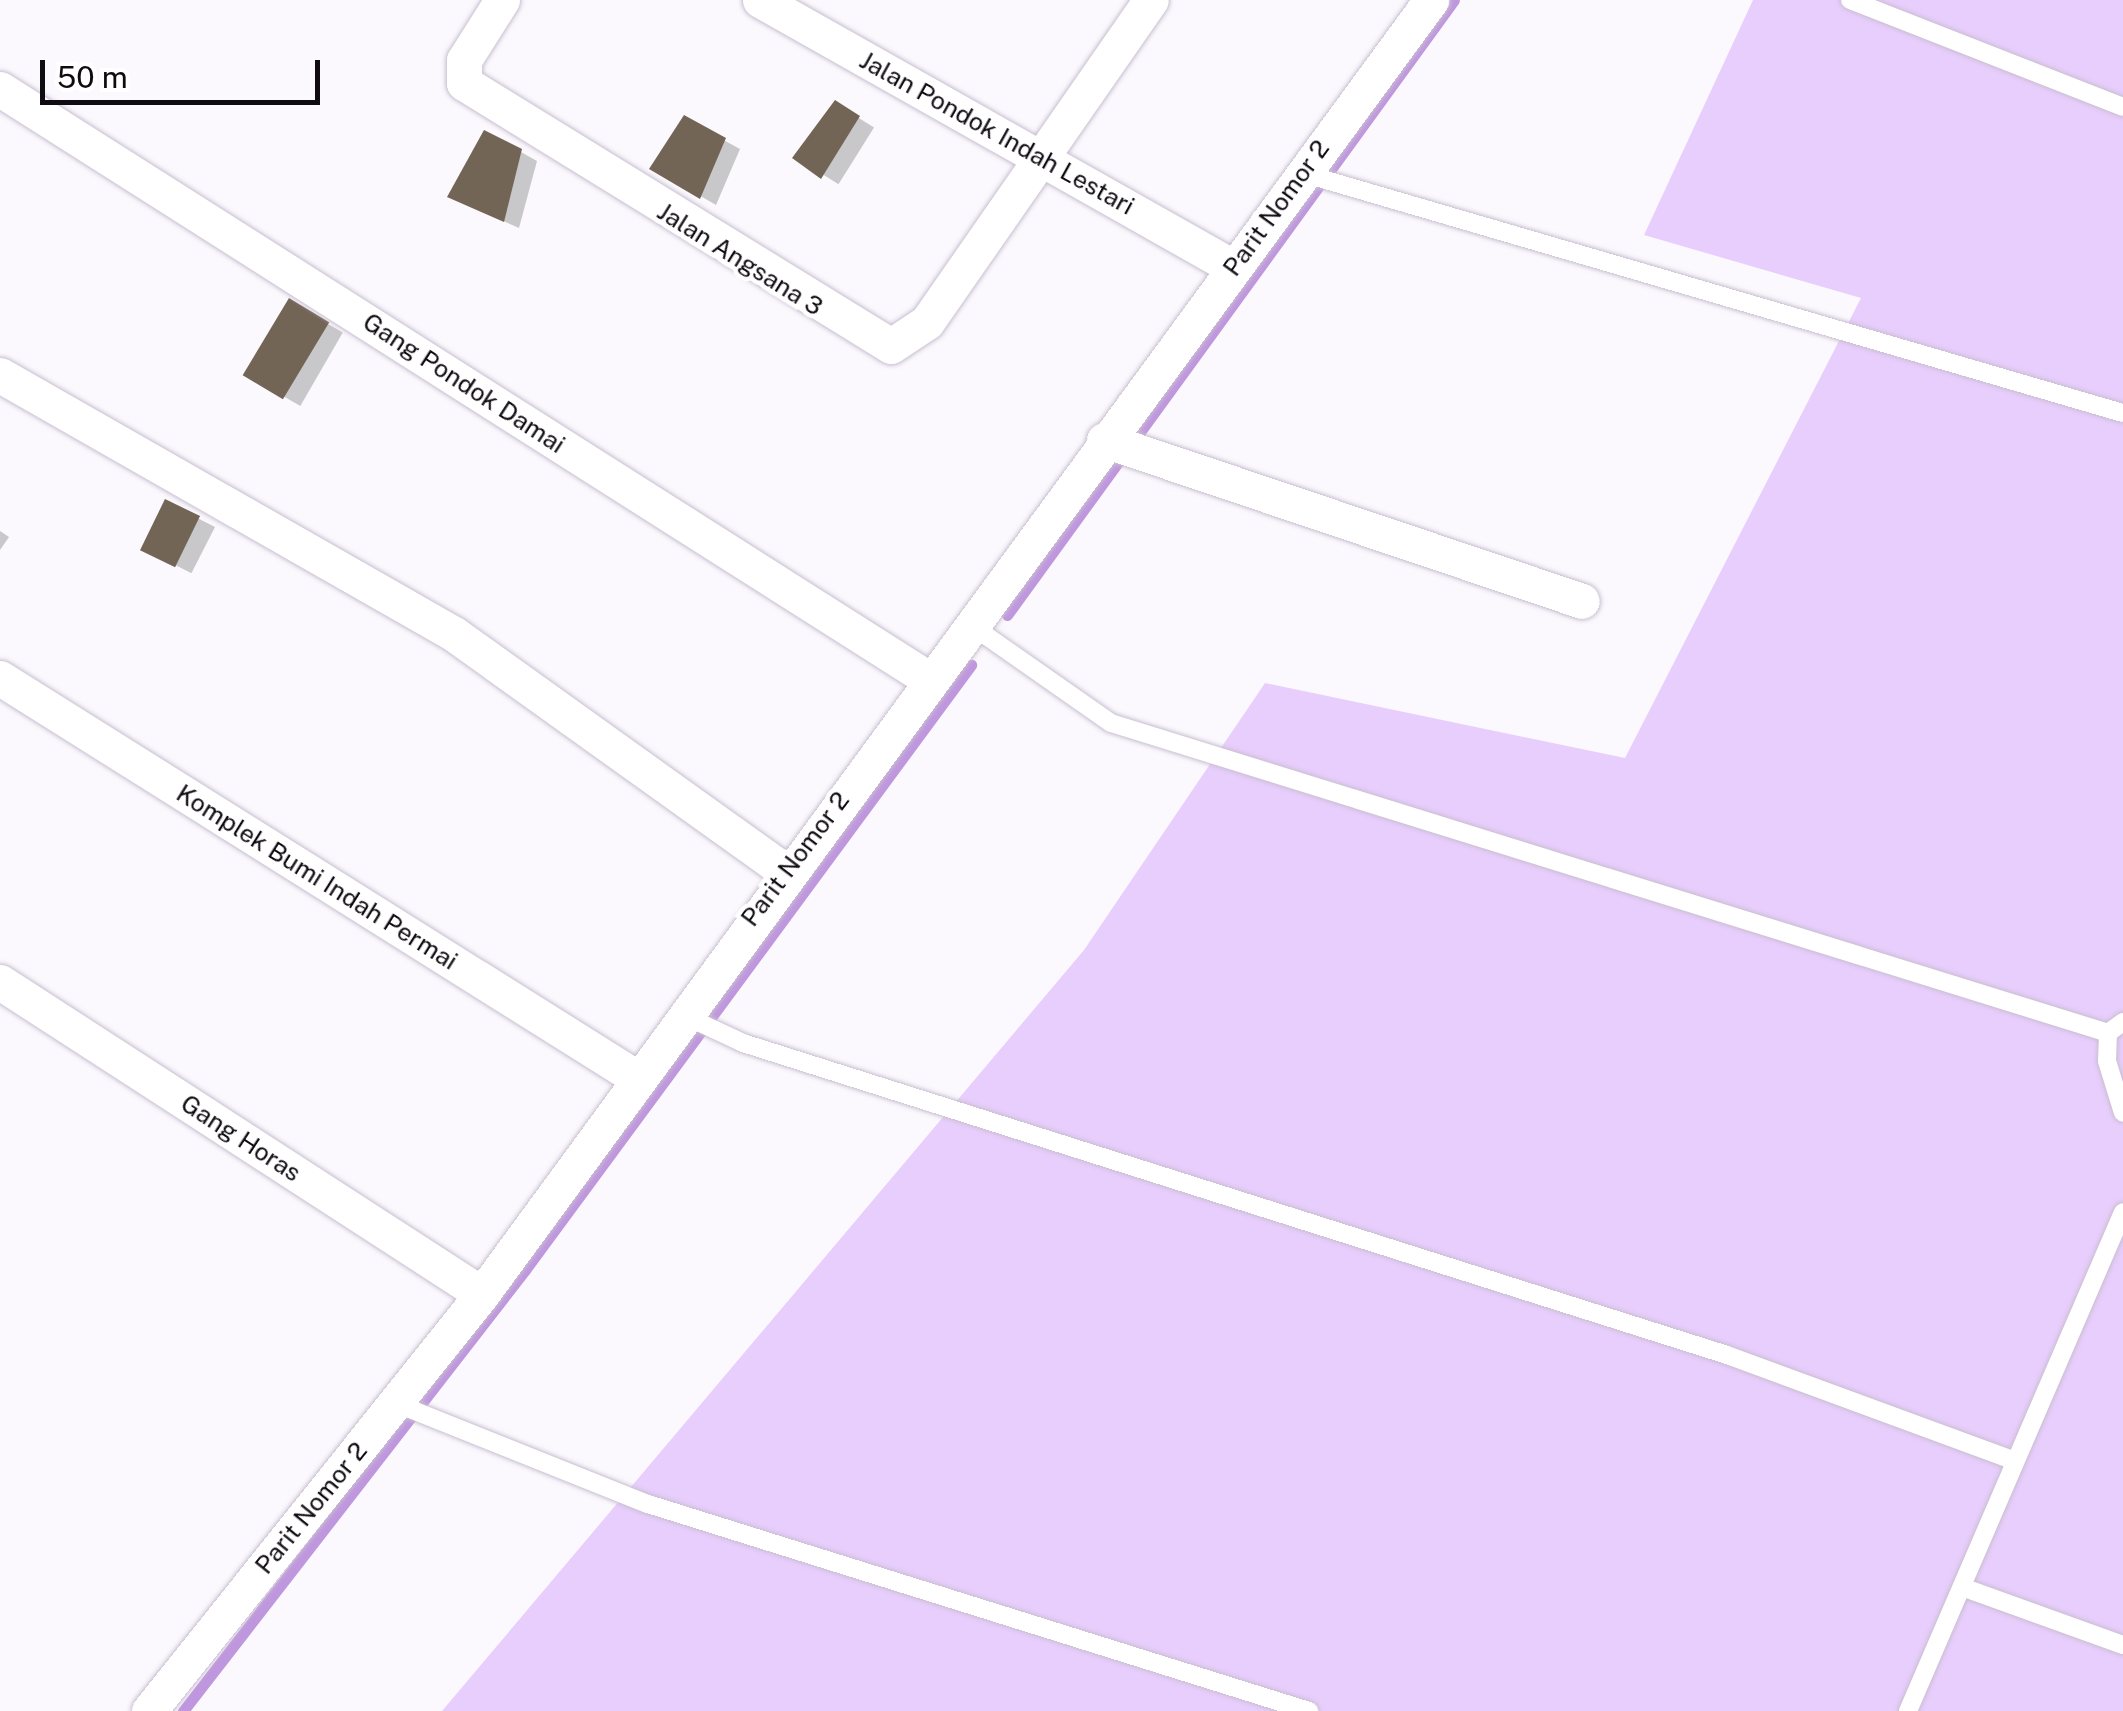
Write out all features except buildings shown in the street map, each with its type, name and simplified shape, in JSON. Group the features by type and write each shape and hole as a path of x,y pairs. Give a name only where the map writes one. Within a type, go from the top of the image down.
{"street":[{"name":"Jalan Angsana 3","path":"502,0 464,60 464,83 869,340 914,338 1040,155"},
{"name":"Jalan Pondok Indah Lestari","path":"760,0 1233,267"},
{"path":"1040,155 1151,0"},
{"name":"Parit Nomor 2","path":"149,1711 482,1294 680,1013 1432,0"},
{"name":"Gang Pondok Damai","path":"0,89 927,678"},
{"path":"0,375 454,634 785,872"},
{"path":"1104,440 1582,602"},
{"name":"Komplek Bumi Indah Permai","path":"0,678 634,1076"},
{"name":"Gang Horas","path":"0,982 482,1294"}],"lane":[{"path":"1850,0 2123,107"},
{"path":"1302,173 2123,412"},
{"path":"968,622 1111,723 2116,1027 2112,1098 2123,1113"},
{"path":"680,1013 743,1044 1727,1355 2009,1458"},
{"path":"1908,1711 1962,1587 2009,1458 2123,1212"},
{"path":"395,1403 648,1504 1309,1711"},
{"path":"1962,1587 2123,1645"}],"shaded area":[{"path":"1753,0 2123,0 2123,1711 442,1711 1084,950 1265,683 1625,758 1861,298 1644,235"}],"waterway":[{"path":"1007,615 1454,0"},
{"path":"183,1711 525,1270 971,665"}]}
